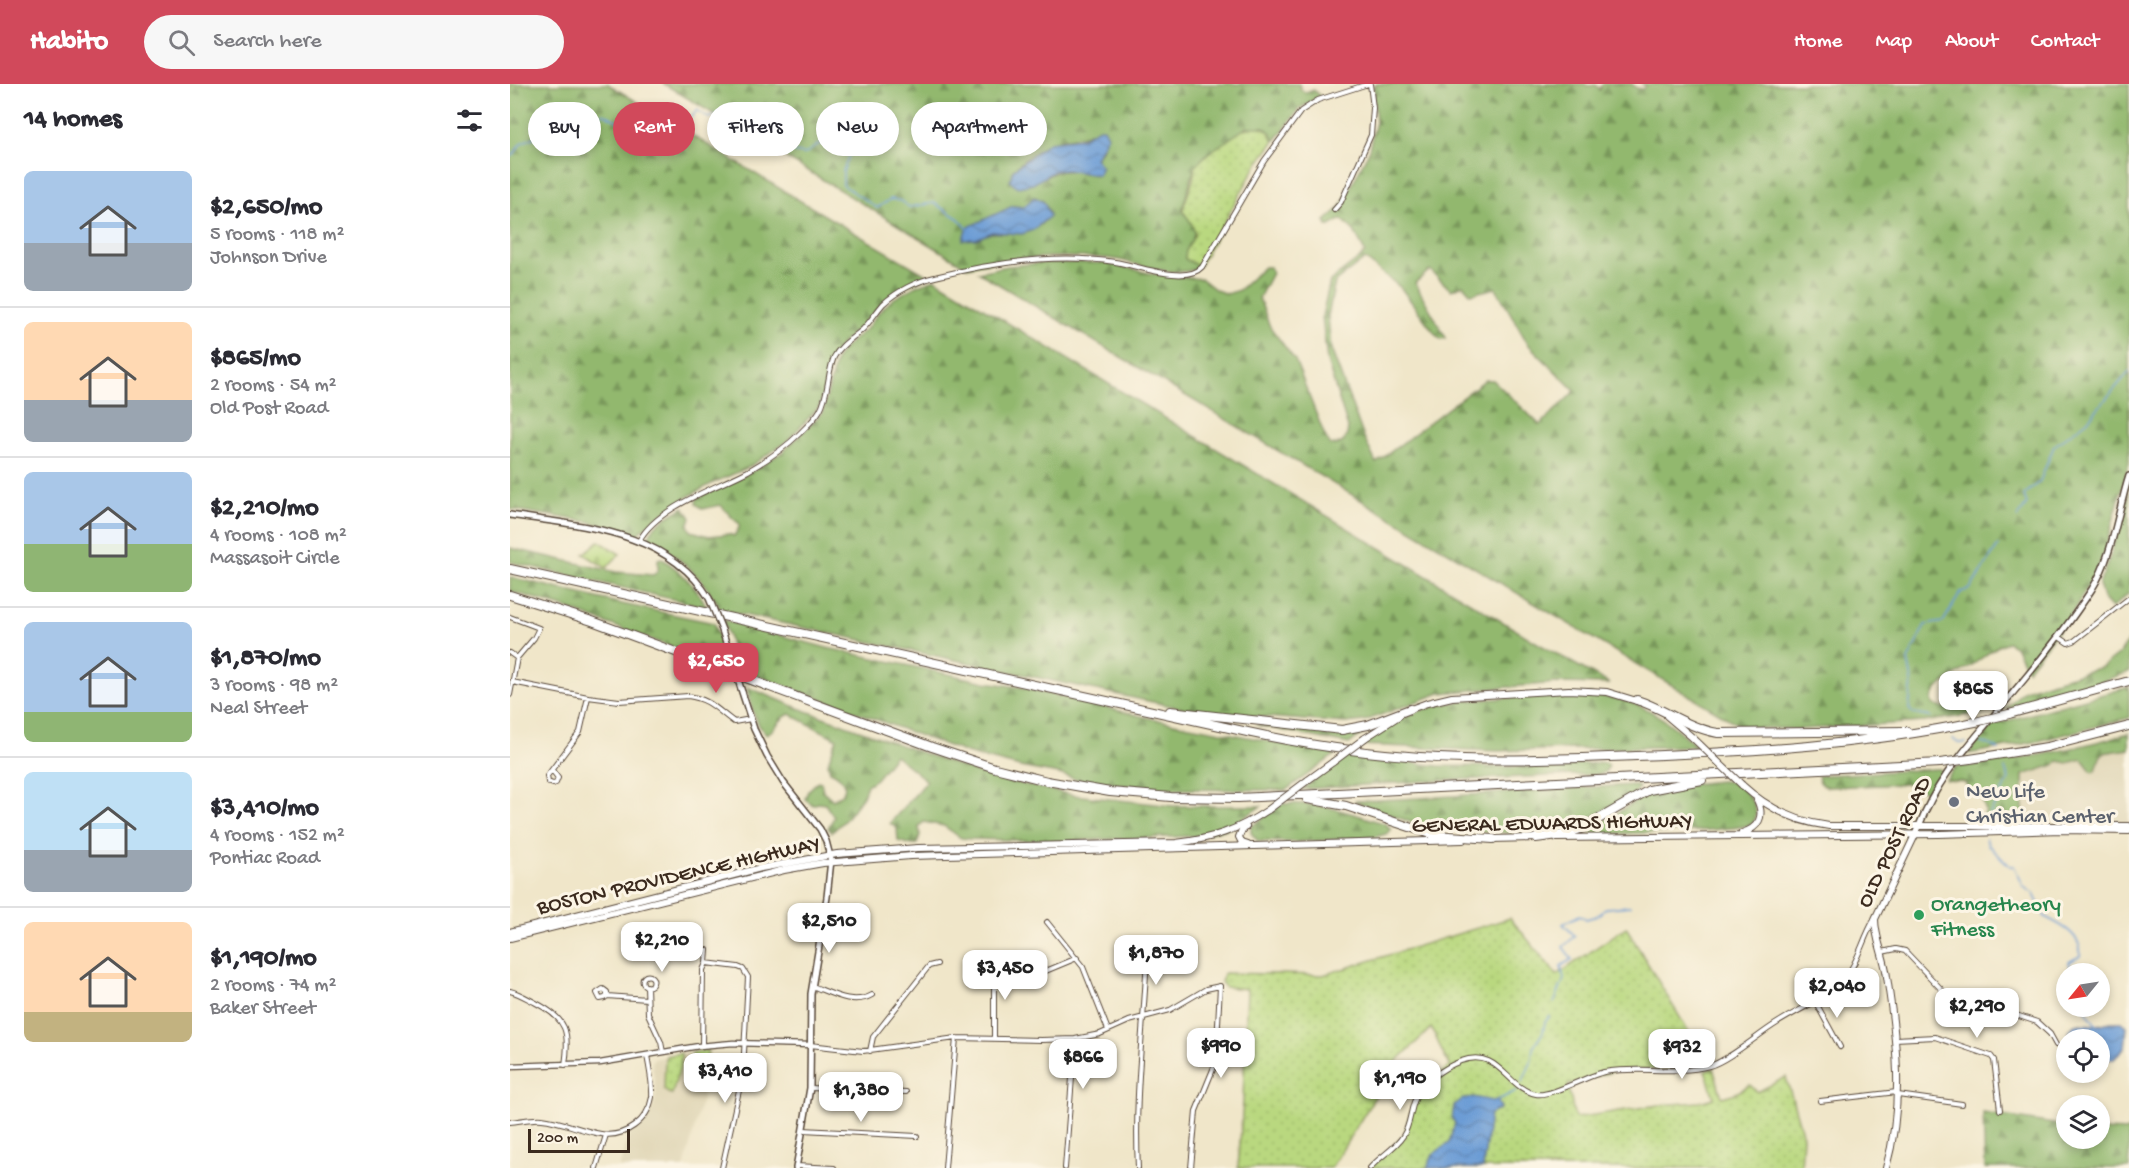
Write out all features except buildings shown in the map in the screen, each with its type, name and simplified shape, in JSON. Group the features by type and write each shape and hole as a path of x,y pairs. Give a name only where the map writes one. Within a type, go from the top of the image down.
{"highway":[{"path":"510,569 1271,737 1395,755 1461,759 1527,759 1759,751 1844,744 1975,722 2129,681"},
{"path":"510,595 592,621 945,752 1008,772 1079,787 1141,795 1218,799 1940,763 2047,747 2129,726"},
{"path":"1637,700 1694,727 1720,733 1928,731"},
{"path":"1144,710 1339,730 1368,725 1410,709"},
{"path":"1536,838 1566,834 1585,827 1636,795 1651,789 1737,774"},
{"path":"1285,796 1349,806 1431,834 1493,839"}],"main road":[{"name":"OLD POST ROAD","path":"1875,919 1932,796 1947,772 2059,637 2092,588 2102,570 2112,541 2129,476"},
{"path":"510,515 598,530 639,541 678,562 698,582 709,598 722,630 751,718 771,764 826,839 831,859 809,1013 810,1088 796,1167"},
{"path":"1252,846 1242,843 1239,835 1243,830 1365,738 1410,709 1452,697 1569,690 1607,692 1637,700 1670,718 1753,795 1777,811 1816,825 1841,827 2129,826"},
{"path":"1714,835 1741,833 1756,826 1760,820 1761,810 1753,795"},
{"name":"BOSTON PROVIDENCE HIGHWAY","path":"510,932 761,868 883,850 1185,842 1231,832 1258,817"},
{"name":"GENERAL EDWARDS HIGHWAY","path":"975,854 1536,838 1916,834 2059,830 2129,831"},
{"name":"BOSTON PROVIDENCE HIGHWAY","path":"510,938 831,859 975,854"},
{"path":"1875,919 1887,977 1898,1093 1893,1143 1886,1168"}],"street":[{"path":"639,541 653,524 675,508 759,465 782,450 800,433 821,409 837,353 884,304 899,292 932,277 1028,261 1058,259 1111,261 1167,273 1197,272 1229,223 1265,159 1301,111 1318,100 1369,84 1373,108 1369,142 1340,203 1334,210"},
{"path":"2059,637 2067,642 2074,641 2129,598"},
{"path":"510,617 539,628 534,638 517,658 510,696"},
{"path":"510,653 517,658"},
{"path":"512,682 588,697 629,701 698,697 716,706 734,722 751,718"},
{"path":"552,770 580,732 588,697"},
{"name":"OLD POST ROAD","path":"1370,1168 1404,1134 1414,1101 1421,1089 1445,1069 1467,1059 1486,1060 1500,1068 1527,1092 1539,1095 1605,1072 1702,1068 1722,1061 1777,1023 1815,1001 1846,976 1875,919"},
{"path":"1047,922 1083,967 1108,1030"},
{"name":"OLD POST ROAD","path":"1866,937 1877,936"},
{"path":"1882,952 1896,949 1905,951 1943,991 1957,1001 1965,1004 1983,1004 2037,1022 2050,1034 2056,1045"},
{"path":"702,1046 703,970 706,950"},
{"path":"1138,1168 1136,1105 1144,1017 1146,955"},
{"path":"1041,973 1077,958"},
{"path":"705,963 738,967 747,974 742,1080 722,1168"},
{"path":"870,1051 873,1037 929,966 937,963"},
{"path":"994,963 994,1038"},
{"path":"647,986 648,1014 662,1042 663,1052"},
{"path":"812,986 855,1000 865,999 872,995"},
{"path":"510,1066 600,1063 702,1046 745,1043 810,1045 870,1051 956,1038 1075,1039 1091,1036 1175,1008 1206,989 1220,986 1216,1062 1196,1111 1191,1168"},
{"path":"510,991 549,1010 563,1022 566,1029 565,1065"},
{"path":"607,996 647,999"},
{"path":"1815,1001 1840,1047"},
{"path":"1894,1040 1935,1037 1991,1056 1994,1060 2000,1110"},
{"path":"945,1168 956,1038"},
{"path":"1065,1168 1075,1039"},
{"path":"510,1122 543,1119 606,1135 623,1132 636,1125 651,1102 652,1092 647,1055"},
{"path":"810,1088 906,1092"},
{"path":"1820,1101 1898,1093 1962,1104"},
{"path":"803,1131 917,1136"},
{"path":"596,1168 606,1135"},
{"path":"796,1167 834,1168"}],"shaded area":[{"path":"2129,749 2129,823 2030,821 2023,809 2023,775 2054,765 2059,761 2068,763 2082,759 2092,772 2103,753"},
{"path":"709,1049 711,1065 684,1168 619,1168 629,1135 643,1125 654,1106 656,1092 653,1059"}],"green space":[{"path":"510,84 608,84 638,102 613,102 613,156 695,156 695,137 707,144 707,156 726,156 928,276 888,297 841,344 831,359 819,407 785,443 749,467 689,496 636,535 590,522 510,509"},
{"path":"664,84 1299,84 1304,92 1314,90 1320,96 1300,108 1274,142 1272,134 1264,127 1247,127 1207,154 1195,166 1182,210 1194,231 1185,255 1185,259 1200,265 1193,270 1173,272 1115,259 1088,257 1050,257 967,267 783,156 804,156 804,102 707,102 707,110","holes":["1035,197 1043,201 1049,212 1039,226 1026,232 992,233 976,239 1013,206 1024,207"]},
{"path":"1377,84 1585,84 1596,85 1600,90 1602,84 1632,84 1636,88 1643,89 1645,86 1642,84 2129,84 2129,463 2105,550 2096,573 2072,613 2027,670 2015,646 2008,642 1993,649 1977,662 1947,680 1932,698 1933,704 1948,708 2006,695 1991,711 1924,722 1801,729 1742,727 978,272 1042,263 1106,263 1153,274 1202,279 1216,290 1227,294 1239,290 1264,267 1270,267 1272,273 1259,298 1270,327 1295,360 1330,445 1341,443 1347,436 1348,428 1327,361 1322,316 1330,281 1365,252 1354,231 1342,219 1330,226 1327,226 1325,221 1340,208 1368,153 1376,122 1373,86","holes":["1365,259 1401,288 1441,339 1446,338 1415,283 1430,270 1451,290 1463,285 1471,294 1496,288 1528,344 1575,391 1540,425 1493,380 1485,380 1376,463 1363,435 1331,349 1328,316 1335,282"]},
{"path":"1255,126 1268,130 1274,142 1256,166 1200,265 1195,265 1185,259 1184,254 1195,234 1182,211 1193,180 1195,166 1207,154 1239,131"},
{"path":"935,279 1539,644 1610,684 1556,683 1440,693 1364,721 1346,723 1225,714 1176,707 721,610 707,587 691,569 649,539 653,529 662,520 684,507 691,518 688,525 691,531 709,536 729,534 734,536 739,523 720,505 703,509 696,504 697,498 755,470 784,451 823,412 836,359 844,348 868,327 893,299 918,285"},
{"path":"2129,491 2129,593 2112,608 2103,598 2099,585 2111,554"},
{"path":"599,541 620,554 606,568 584,554"},
{"path":"510,548 616,572 653,575 658,571 658,559 661,558 687,580 707,607 510,562"},
{"path":"510,577 714,623 729,668 563,607 510,591"},
{"path":"723,620 827,648 985,682 1025,688 1153,719 1336,754 1286,790 1160,789 1079,780 970,754 739,669"},
{"path":"2129,640 2129,672 2076,690 2005,709 2024,690 2102,667 2120,653"},
{"path":"747,687 978,773 1026,785 1073,795 1173,806 1261,806 1227,829 1196,836 1060,841 971,839 961,838 944,826 924,822 919,826 920,835 917,844 912,845 898,841 897,828 890,823 927,781 895,755 876,779 867,785 863,796 844,821 832,832 828,828 834,817 825,804 813,805 805,799 808,791 818,781 821,782 823,791 833,800 843,793 845,787 843,782 838,775 830,771 828,764 837,739 790,714 766,734 756,718"},
{"path":"2129,687 2129,718 2034,742 1968,754 1992,725"},
{"path":"1589,694 1640,706 1669,723 1696,746 1496,751 1363,745 1397,721 1432,707 1468,701"},
{"path":"1256,725 1336,733 1362,731 1364,733 1349,744"},
{"path":"2129,733 2129,749 2103,753 2096,771 2092,772 2082,759 2068,763 2058,761 2054,765 2023,775 2023,809 2030,821 1981,821 1986,811 1980,795 1969,790 1965,782 1946,780 1955,767 2043,754"},
{"path":"1349,755 1438,766 1528,767 1606,763 1609,766 1601,774 1302,789"},
{"path":"1940,769 1942,772 1928,793 1910,784 1828,787 1821,783 1818,776 1827,775"},
{"path":"1721,781 1740,787 1749,797 1756,813 1752,824 1723,829 1671,832 1587,832 1649,793"},
{"path":"1635,785 1639,787 1634,794 1573,827 1511,833 1424,827 1354,801 1424,798"},
{"path":"1282,804 1309,804 1335,809 1386,824 1391,830 1375,837 1293,842 1258,841 1251,833 1251,827"},
{"path":"1510,918 1557,975 1626,927 1709,1066 1615,1071 1568,1085 1575,1118 1658,1105 1700,1102 1714,1098 1705,1070 1713,1068 1722,1097 1736,1093 1750,1085 1757,1092 1786,1077 1803,1136 1801,1168 1370,1168 1404,1135 1414,1101 1426,1083 1451,1066 1431,1028 1397,1061 1331,1168 1238,1168 1247,989 1225,987 1221,982 1224,973 1323,975"},
{"path":"707,1050 708,1065 705,1078 690,1073 692,1053"},
{"path":"681,1053 681,1064 673,1091 672,1094 668,1093 664,1089 665,1059 666,1056"},
{"path":"1983,1113 2056,1125 2056,1149 2110,1149 2110,1130 2129,1131 2129,1168 1985,1168"}],"water":[{"path":"1099,128 1104,128 1108,136 1095,158 1102,167 1098,175 1067,170 1054,171 1033,184 1018,187 1010,181 1013,170 1031,156 1047,156 1049,142 1081,138"},
{"path":"1034,197 1044,202 1050,216 1033,230 1022,234 992,232 976,239 963,240 970,226 1013,206 1024,207"},
{"path":"2122,1022 2127,1026 2125,1048 2114,1059 2110,1059 2110,1029 2071,1029 2075,1024 2097,1025"},
{"path":"1473,1097 1493,1101 1499,1099 1498,1103 1501,1107 1490,1114 1483,1168 1427,1168 1433,1154 1449,1143 1455,1123 1452,1119 1454,1105 1463,1099"}],"waterway":[{"path":"510,156 513,156 521,143 539,135 569,139 583,112 596,120 603,113 643,135 671,122 675,111 692,117 697,110 709,118 726,111 730,119 750,115 759,124 759,133 775,142 787,139 793,152 805,154 819,144 837,140 850,153 843,171 843,185 877,208 891,199 901,201 909,207 934,203 959,219 968,229"},
{"path":"2017,518 2027,504 2024,495 2040,481 2054,446 2087,421 2129,372"},
{"path":"1931,717 1914,714 1909,709 1912,680 1908,660 1925,625 1943,622 1961,592 1970,589 1998,546"},
{"path":"1953,739 1958,743 1966,743"},
{"path":"1980,743 1988,744 1999,750"},
{"path":"1987,819 2009,779 2005,769"},
{"path":"1986,838 1988,845 2010,866 2014,866 2024,887 2034,894 2045,917 2070,932 2078,942 2080,956 2069,963"},
{"path":"1554,1003 1564,979 1561,966 1572,959 1563,947 1575,936 1563,924 1580,915 1586,919 1597,916 1606,908 1630,906"},
{"path":"1522,1082 1531,1063 1533,1048 1550,1016"},
{"path":"2091,1017 2096,1025"},
{"path":"1498,1100 1518,1090"}],"place":[{"name":"New Life Christian Center","path":"1954,802"},
{"name":"Orangetheory Fitness","path":"1919,915"}]}
